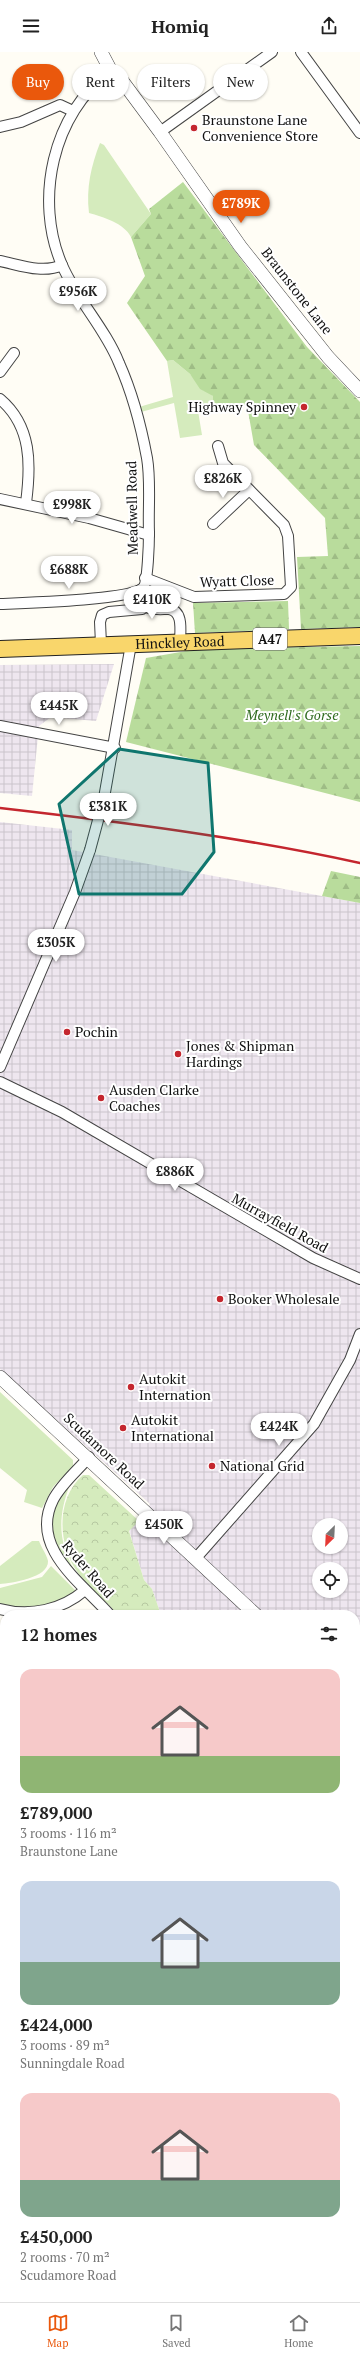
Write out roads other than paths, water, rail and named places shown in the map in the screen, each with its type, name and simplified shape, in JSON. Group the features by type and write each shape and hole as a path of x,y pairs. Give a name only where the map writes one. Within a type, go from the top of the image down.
{"main road":[{"name":"Hinckley Road","path":"0,649 101,644 360,636"}],"street":[{"name":"Braunstone Lane","path":"101,52 107,64"},
{"path":"160,132 272,52"},
{"path":"301,52 360,133"},
{"name":"Braunstone Lane","path":"129,90 240,246 328,357 360,391"},
{"name":"Meadwell Road","path":"82,100 73,111 56,149 50,186 50,222 54,244 62,265 93,315 119,362 135,407 147,459 149,536 145,586 140,590"},
{"path":"0,127 21,122 60,105 73,111"},
{"path":"0,261 45,270 53,270 62,265"},
{"path":"0,372 14,353"},
{"path":"0,399 18,422 26,438 30,472 26,503"},
{"name":"Wyatt Close","path":"146,578 194,597 284,594 288,592 291,587 288,536 284,525 223,463 218,446"},
{"path":"213,524 249,490"},
{"path":"0,499 26,503 89,518 149,536"},
{"path":"0,604 94,600 140,590 146,605 153,609 170,609 178,614 180,623 180,642"},
{"path":"101,644 100,622 102,615 109,612 142,609 146,605"},
{"path":"0,1067 75,892 90,850 104,798 115,748 131,644"},
{"path":"0,726 115,748"},
{"name":"Murrayfield Road","path":"0,1082 62,1112 313,1258 360,1279"},
{"path":"196,1558 314,1424 350,1360 360,1334"},
{"name":"Scudamore Road","path":"0,1377 89,1457 251,1610"},
{"name":"Ryder Road","path":"89,1457 53,1500 47,1517 46,1531 55,1554 85,1590 105,1610"},
{"path":"45,1610 73,1600 85,1590"}],"railway":[{"path":"0,808 226,838 271,845 360,863"}],"place":[{"name":"Braunstone Lane Convenience Store","path":"194,128"},
{"name":"Highway Spinney","path":"304,407"},
{"name":"Pochin","path":"67,1032"},
{"name":"Jones & Shipman Hardings","path":"178,1054"},
{"name":"Ausden Clarke Coaches","path":"101,1098"},
{"name":"Booker Wholesale","path":"220,1299"},
{"name":"Autokit Internation","path":"131,1387"},
{"name":"Autokit International","path":"123,1428"},
{"name":"National Grid","path":"212,1466"}],"park label":[{"name":"Meynell's Gorse","path":"292,715"}]}
